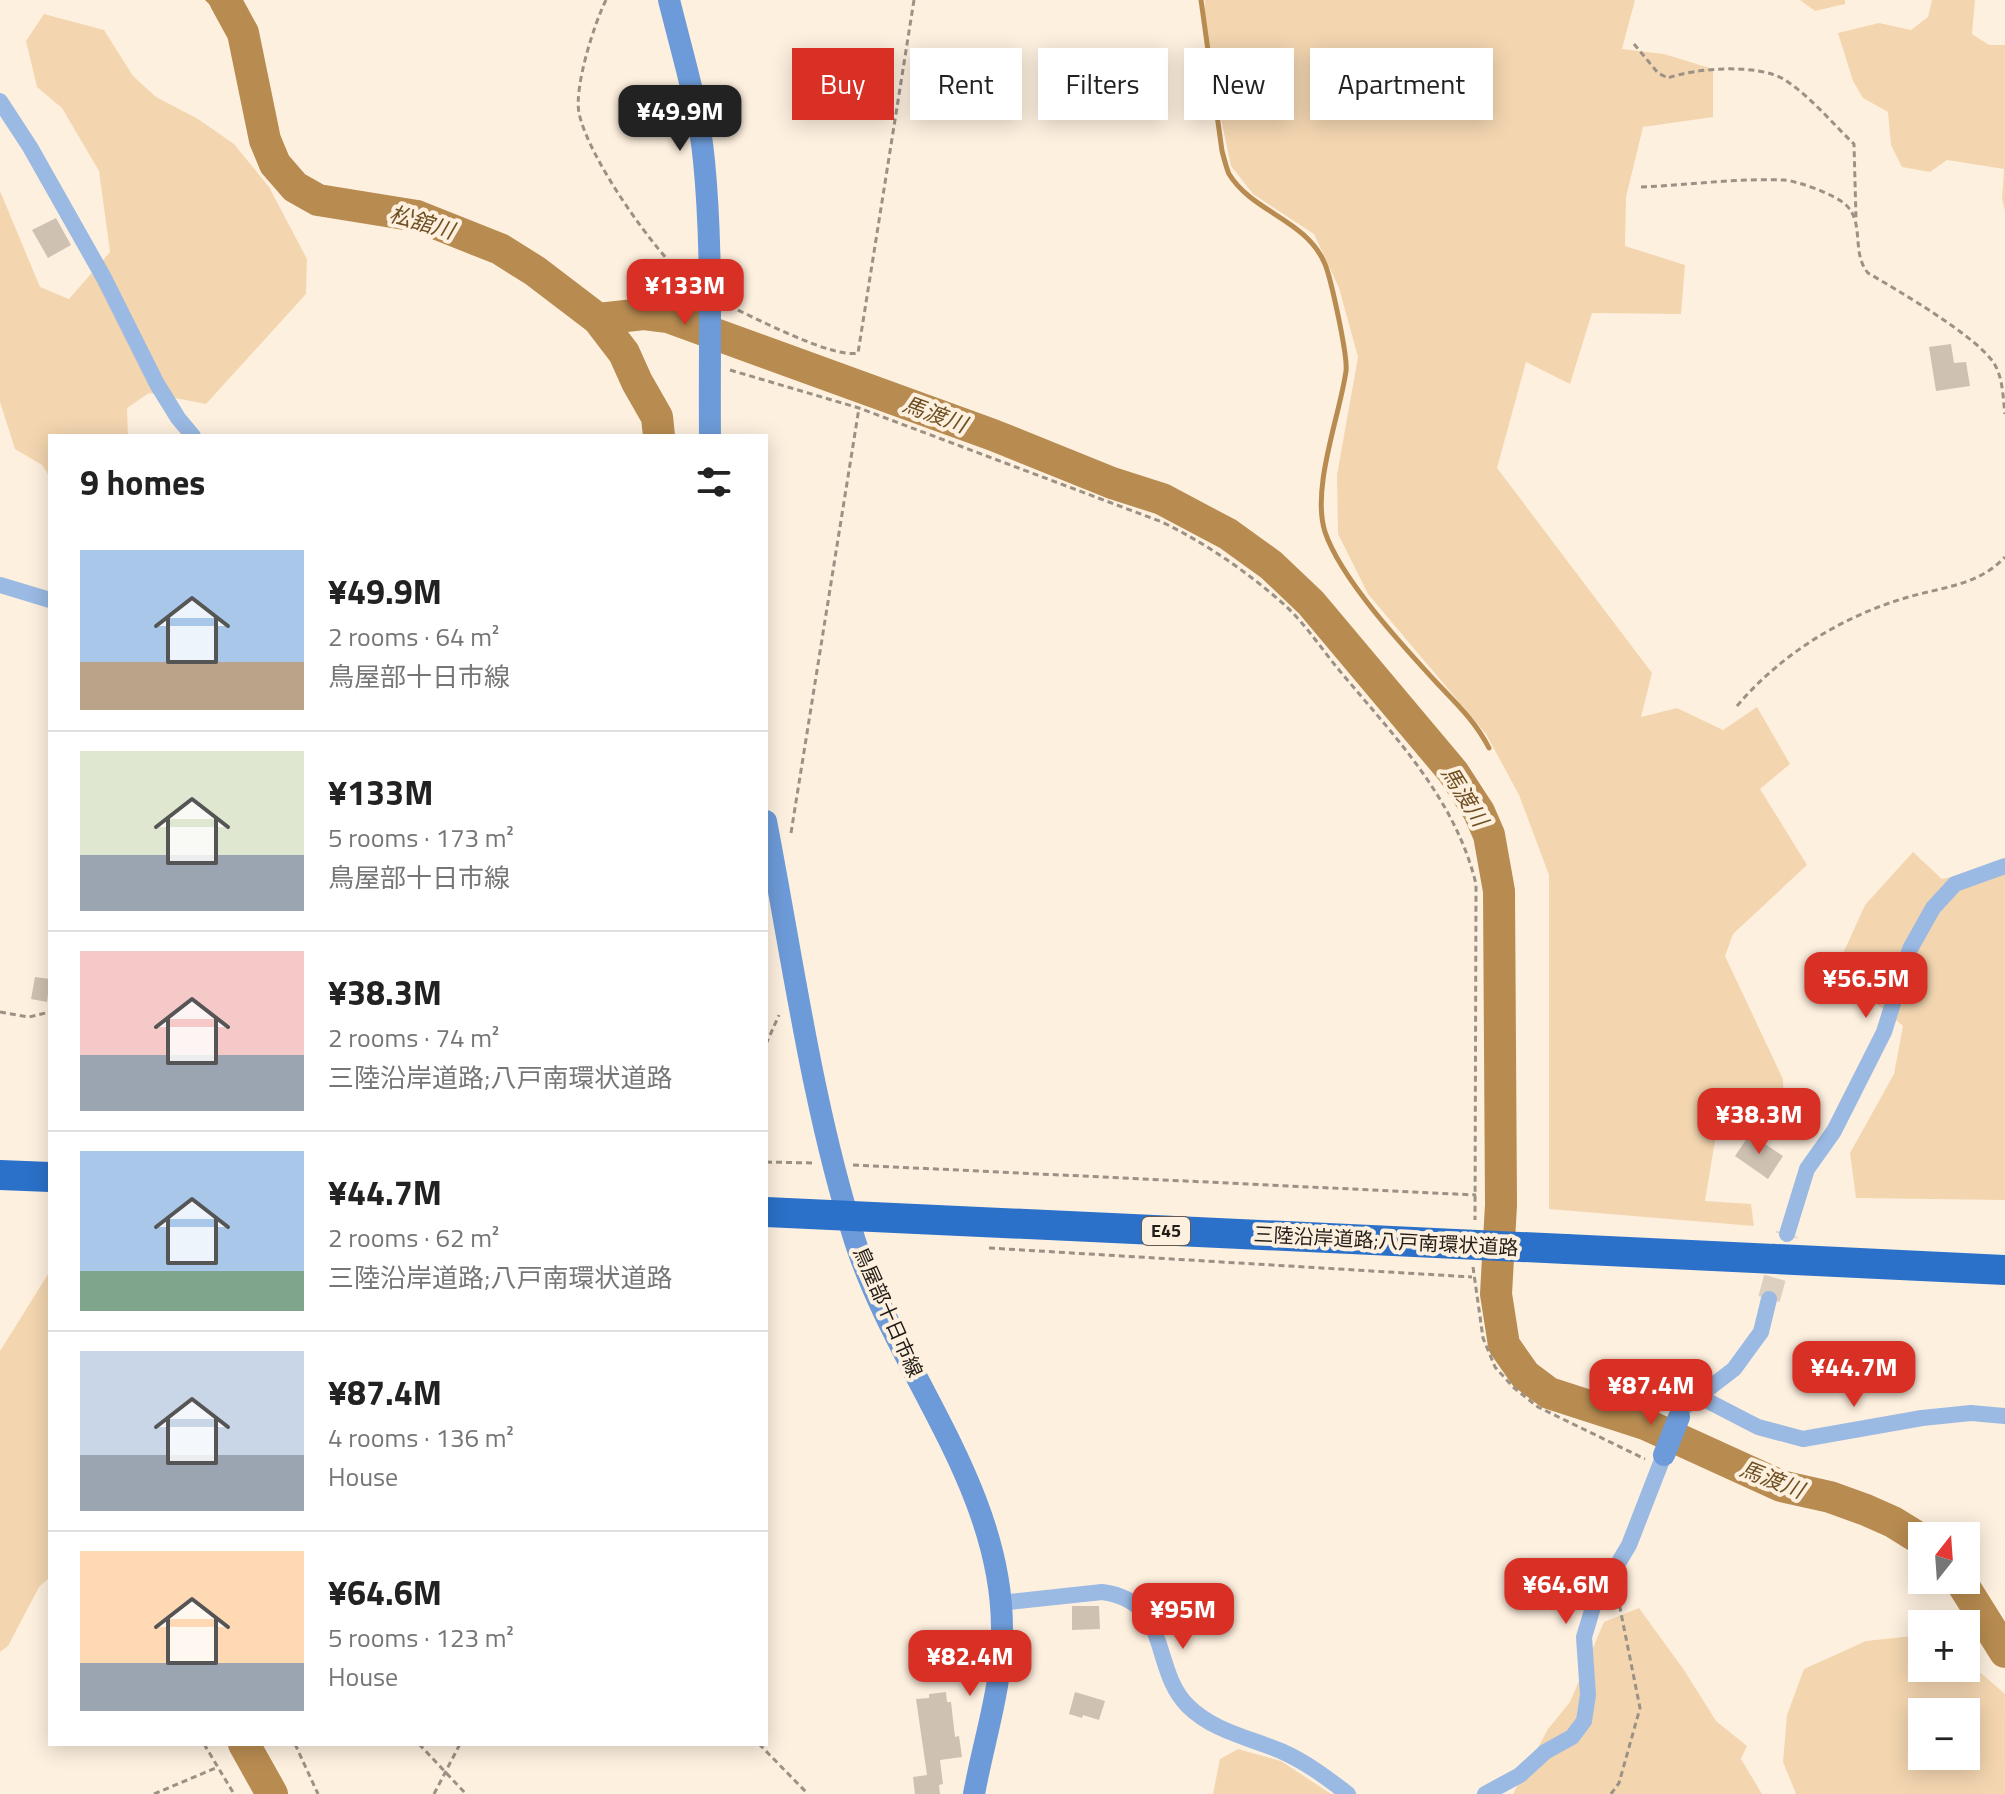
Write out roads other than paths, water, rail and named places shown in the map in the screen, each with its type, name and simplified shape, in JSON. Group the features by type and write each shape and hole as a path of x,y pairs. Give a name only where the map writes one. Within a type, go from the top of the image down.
{"highway":[{"path":"0,1175 48,1177"},
{"name":"三陸沿岸道路;八戸南環状道路","path":"768,1212 2005,1270"}],"main road":[{"path":"669,0 696,109 704,159 708,215 710,434"},
{"name":"鳥屋部十日市線","path":"768,831 821,1108 855,1240 872,1286 968,1482 997,1569 1002,1629 999,1667 974,1794"},
{"path":"1662,1461 1679,1417"}],"street":[{"path":"0,101 30,147 104,278 157,384 191,434"},
{"path":"0,585 48,599"},
{"path":"1787,1234 1807,1169 1834,1131 1884,1032 1910,949 1933,908 1955,884 2005,866"},
{"path":"1679,1417 1682,1409 1734,1369 1761,1332 1769,1299"},
{"path":"1700,1397 1758,1427 1803,1439 1922,1418 1971,1413 2005,1416"},
{"path":"1485,1794 1520,1775 1545,1752 1572,1737 1584,1721 1588,1695 1584,1637 1594,1604 1614,1575 1629,1545 1662,1461"},
{"path":"1000,1603 1102,1592 1130,1600 1151,1622 1174,1686 1188,1706 1215,1726 1283,1752 1322,1774 1348,1794"}],"waterway":[{"name":"松舘川","path":"225,0 243,33 265,140 275,164 295,187 318,200 417,216 500,249 535,271 598,319 624,353 657,417 659,434"},
{"path":"1201,0 1222,151 1229,174 1251,198 1293,226 1316,249 1325,264 1335,300 1346,371 1324,473 1322,514 1325,532 1358,590 1407,650 1465,713 1489,748"},
{"name":"馬渡川","path":"598,319 644,314 668,317 993,435 1112,483 1162,499 1228,534 1271,565 1311,603 1453,772 1479,812 1489,835 1499,891 1501,1205 1496,1294 1504,1345 1525,1375 1549,1393 1645,1424 1781,1486 1830,1497 1866,1510 1908,1531"},
{"name":"馬渡川","path":"1969,1594 2005,1652"},
{"name":"松舘川","path":"245,1746 272,1794"}],"tunnel":[{"path":"1769,1299 1787,1234"}]}
